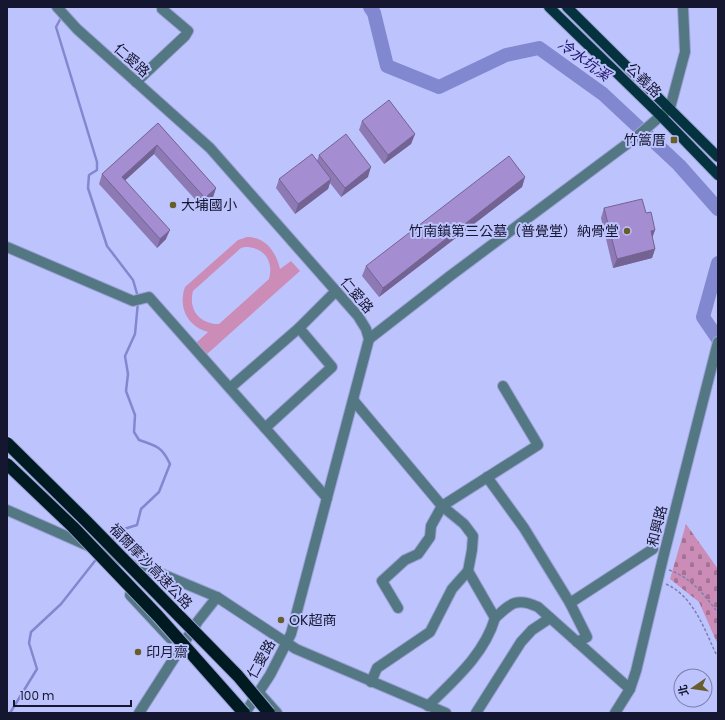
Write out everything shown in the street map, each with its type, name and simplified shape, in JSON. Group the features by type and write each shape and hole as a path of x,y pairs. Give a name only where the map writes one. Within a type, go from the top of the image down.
{"highway":[{"name":"福爾摩沙高速公路","path":"7,443 85,520 222,660 269,713"},
{"name":"福爾摩沙高速公路","path":"7,464 95,550 158,616 245,713"}],"main road":[{"name":"公義路","path":"549,7 661,116 718,175"},
{"name":"公義路","path":"567,7 718,157"}],"street":[{"name":"仁愛路","path":"57,7 77,29 210,148 358,316 366,328 369,340 354,401 287,642 259,692 245,713"},
{"path":"369,340 450,276 635,138 670,108 685,52 683,7"},
{"path":"136,82 185,36 188,31 162,10"},
{"path":"7,248 138,300 149,297 327,498"},
{"path":"230,388 299,328 336,291"},
{"path":"265,428 332,367 299,328"},
{"name":"和興路","path":"615,713 630,689 636,671 717,346"},
{"path":"398,608 382,581 405,560 418,554 430,537 431,526 442,506 538,445 503,386"},
{"path":"354,401 442,506 464,524 473,536 468,571 452,589 430,632 377,668 371,682"},
{"path":"487,477 524,528 570,603 587,637 577,642"},
{"path":"7,510 99,550 136,568 156,571 217,597 296,649 444,713"},
{"path":"570,603 653,549"},
{"path":"99,550 97,560 180,649 236,713"},
{"path":"136,568 196,625 277,713"},
{"path":"468,571 496,618"},
{"path":"139,713 196,625 217,597"},
{"path":"428,706 480,651 491,632 496,618 509,605 518,602 528,602 538,607 630,689"},
{"path":"476,713 521,642 532,630 550,618"}],"path":[{"path":"661,568 680,574 706,596 718,613"},
{"path":"658,581 668,585 683,595 697,614 716,654"}],"green space":[{"path":"247,237 260,240 273,251 280,269 291,261 300,271 206,355 196,343 208,332 195,325 186,315 183,294 185,287 238,240","holes":["241,248 252,248 262,252 269,261 269,279 219,324 206,322 201,319 197,315 192,304 193,291"]},
{"path":"686,524 718,569 718,645 699,602 670,579"}],"building":[{"path":"389,100 415,134 388,155 362,121"},
{"path":"158,123 216,188 205,198 157,145 122,177 170,230 160,239 102,174"},
{"path":"346,134 371,167 345,188 319,155"},
{"path":"312,154 331,179 298,204 279,179"},
{"path":"509,156 525,177 383,288 366,266"},
{"name":"竹南鎮第三公墓（普覺堂）納骨堂","path":"642,199 646,213 651,212 655,230 651,231 655,249 617,259 604,208"}],"waterway":[{"name":"冷水坑溪","path":"370,7 374,13 387,66 439,87 506,55 539,48 603,94 679,165 718,209"},
{"path":"62,16 56,27 97,162 97,170 89,175 88,188 107,246 133,280 138,297"},
{"name":"冷水坑溪","path":"718,263 703,317 718,339"},
{"path":"111,542 124,529 137,525 141,509 159,492 170,464 158,448 139,440 134,432 135,415 126,391 128,374 125,356 135,334 138,302"},
{"path":"10,713 37,669 29,643 31,632 61,604 98,557"}],"place":[{"name":"竹篙厝","path":"674,140"},
{"name":"大埔國小","path":"173,205"},
{"name":"竹南鎮第三公墓（普覺堂）納骨堂","path":"627,231"},
{"name":"OK超商","path":"281,620"},
{"name":"印月齋","path":"138,652"}]}
